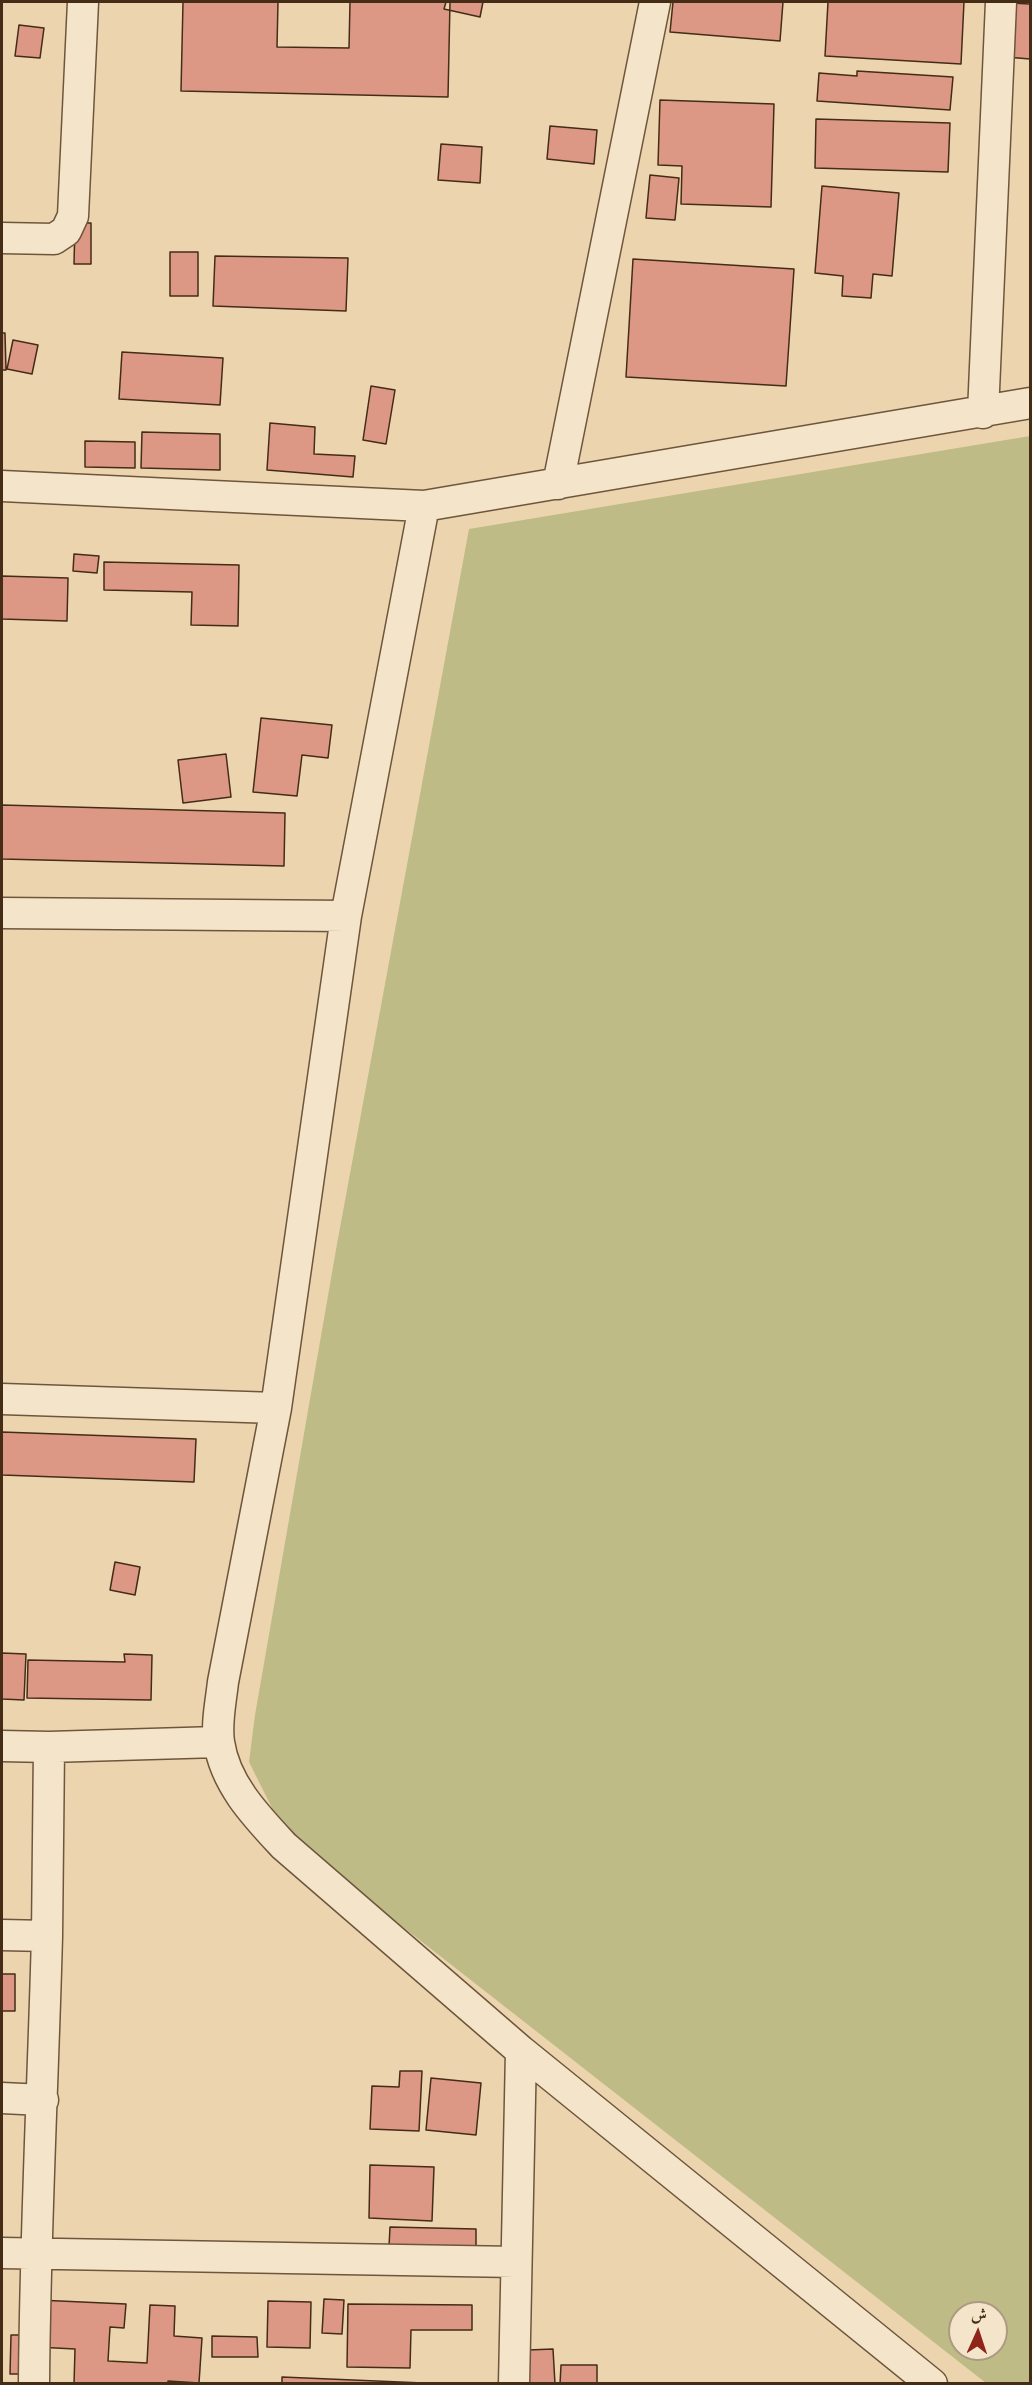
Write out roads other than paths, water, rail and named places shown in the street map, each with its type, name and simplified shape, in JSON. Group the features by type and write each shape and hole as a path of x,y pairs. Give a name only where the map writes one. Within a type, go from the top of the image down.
{"street":[{"path":"2,238 54,240 66,231 73,216 83,2"},
{"path":"558,484 655,2"},
{"path":"983,412 1001,2"},
{"path":"2,486 424,506 1030,403"},
{"path":"424,506 346,916 276,1408 223,1682 219,1742 231,1780 251,1811 284,1846 521,2051 932,2384"},
{"path":"2,913 346,916"},
{"path":"2,1399 276,1408"},
{"path":"2,1746 49,1747 219,1742"},
{"path":"34,2384 35,2254 43,2100 47,1936 49,1747"},
{"path":"2,1935 47,1936"},
{"path":"513,2384 521,2051"},
{"path":"2,2098 43,2100"},
{"path":"2,2253 515,2262"}]}
